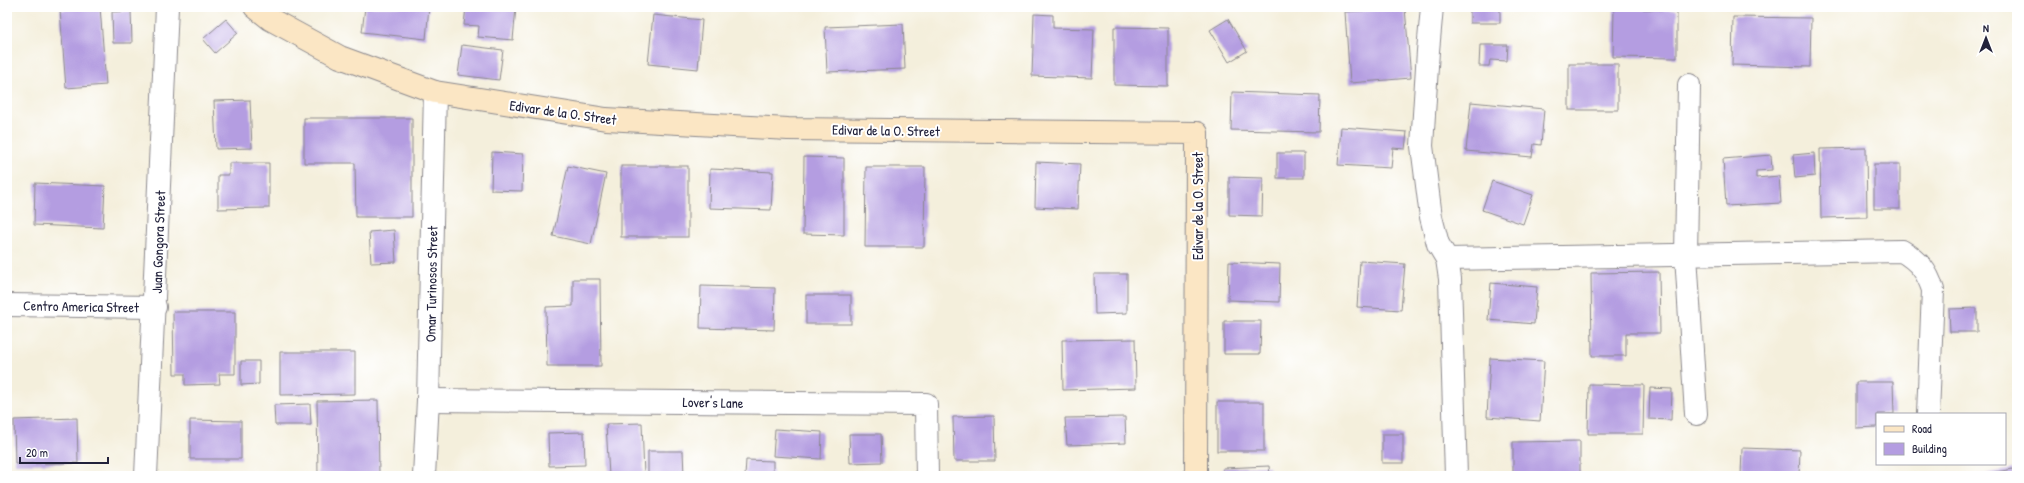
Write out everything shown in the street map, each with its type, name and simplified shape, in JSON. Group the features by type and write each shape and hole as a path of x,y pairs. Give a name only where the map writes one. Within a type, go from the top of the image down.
{"street":[{"name":"Juan Gongora Street","path":"146,476 155,307 167,7"},
{"name":"Edivar de la O. Street","path":"254,7 270,19 340,57 435,92 606,119 772,129 1197,133 1196,476"},
{"path":"1432,7 1422,146 1431,217 1438,244 1447,259 1450,279 1456,476"},
{"path":"1689,84 1686,255 1696,414"},
{"name":"Omar Turinosos Street","path":"424,476 428,400 435,92"},
{"path":"1447,259 1902,251 1913,258 1929,277 1933,290 1928,413"},
{"name":"Centro America Street","path":"7,305 155,307"},
{"name":"Lover's Lane","path":"428,400 926,404 927,476"}],"building":[{"path":"100,7 106,85 66,88 60,10"},
{"path":"365,7 429,7 426,39 362,32"},
{"path":"466,7 516,7 513,40 478,37 479,26 464,25"},
{"path":"1470,7 1500,7 1500,23 1470,23"},
{"path":"1405,8 1411,78 1350,83 1345,12"},
{"path":"1614,9 1677,10 1677,58 1613,57"},
{"path":"131,11 132,43 113,43 112,12"},
{"path":"1034,14 1053,15 1053,28 1094,29 1092,78 1032,76"},
{"path":"653,15 702,20 698,69 648,64"},
{"path":"1733,17 1811,18 1810,67 1732,65"},
{"path":"226,19 238,33 215,53 203,39"},
{"path":"1228,19 1247,51 1229,62 1210,30"},
{"path":"903,24 905,69 827,72 825,27"},
{"path":"1114,27 1168,28 1168,86 1114,85"},
{"path":"462,45 503,50 499,80 458,75"},
{"path":"1480,45 1508,45 1507,61 1490,60 1489,66 1479,66"},
{"path":"1569,64 1618,64 1618,110 1569,110"},
{"path":"1232,92 1320,95 1319,132 1231,130"},
{"path":"250,100 252,148 216,149 214,101"},
{"path":"1471,102 1544,109 1541,145 1534,144 1532,157 1466,151"},
{"path":"304,118 412,118 412,217 356,217 355,163 304,163"},
{"path":"1341,127 1407,132 1405,149 1393,148 1391,168 1338,165"},
{"path":"1866,148 1867,217 1821,218 1820,149"},
{"path":"492,152 523,154 522,191 491,190"},
{"path":"1277,153 1304,153 1304,178 1277,178"},
{"path":"1814,153 1815,176 1795,178 1793,155"},
{"path":"1771,155 1772,170 1756,171 1756,178 1779,176 1781,203 1726,206 1723,159"},
{"path":"804,157 844,158 844,235 803,234"},
{"path":"1036,162 1080,164 1078,209 1035,207"},
{"path":"229,163 269,163 269,208 218,209 218,175 229,175"},
{"path":"1874,164 1900,164 1900,209 1874,209"},
{"path":"568,166 606,174 591,244 553,236"},
{"path":"621,166 688,166 688,237 621,237"},
{"path":"866,167 925,167 924,247 865,247"},
{"path":"710,169 773,172 771,210 709,208"},
{"path":"1229,177 1263,178 1262,216 1229,215"},
{"path":"1492,181 1533,195 1523,224 1482,210"},
{"path":"35,183 105,186 103,228 34,225"},
{"path":"394,230 396,262 371,263 369,232"},
{"path":"1360,261 1405,264 1401,310 1357,307"},
{"path":"1229,262 1280,264 1279,302 1228,300"},
{"path":"1659,272 1660,333 1626,333 1626,356 1592,356 1591,273"},
{"path":"1094,274 1127,274 1127,313 1095,314"},
{"path":"573,279 600,279 601,366 547,366 546,307 573,306"},
{"path":"1491,283 1537,287 1534,324 1488,320"},
{"path":"701,286 775,288 774,330 700,328"},
{"path":"806,295 851,295 851,324 806,324"},
{"path":"1977,308 1977,332 1950,332 1949,309"},
{"path":"173,312 235,312 235,374 219,374 220,384 185,385 185,374 174,374"},
{"path":"1224,321 1261,321 1260,354 1224,354"},
{"path":"1135,339 1136,388 1063,390 1062,340"},
{"path":"280,352 355,352 355,394 280,395"},
{"path":"1490,358 1544,361 1540,421 1487,417"},
{"path":"241,361 259,361 259,384 241,385"},
{"path":"1856,382 1893,382 1894,413 1876,413 1876,427 1856,428"},
{"path":"1589,384 1644,385 1643,434 1588,434"},
{"path":"1650,388 1672,389 1671,420 1649,419"},
{"path":"378,400 379,476 318,476 317,401"},
{"path":"1217,402 1264,402 1264,451 1217,451"},
{"path":"310,404 311,425 275,425 274,405"},
{"path":"994,416 995,461 954,461 953,417"},
{"path":"1125,417 1126,443 1067,445 1065,418"},
{"path":"77,418 78,463 15,464 14,420"},
{"path":"190,420 241,421 241,459 190,459"},
{"path":"642,423 644,476 609,476 606,424"},
{"path":"775,429 822,432 821,459 773,456"},
{"path":"584,432 585,465 549,466 548,433"},
{"path":"849,434 881,434 882,462 850,463"},
{"path":"1382,434 1403,434 1403,463 1382,463"},
{"path":"1580,441 1580,475 1513,476 1513,442"},
{"path":"1742,448 1800,450 1799,476 1741,476"},
{"path":"648,451 683,451 684,476 648,476"},
{"path":"746,460 773,461 773,476 745,476"},
{"path":"1269,466 1270,476 1223,476 1223,468"},
{"path":"2013,469 2014,476 1979,476 1979,475"}]}
